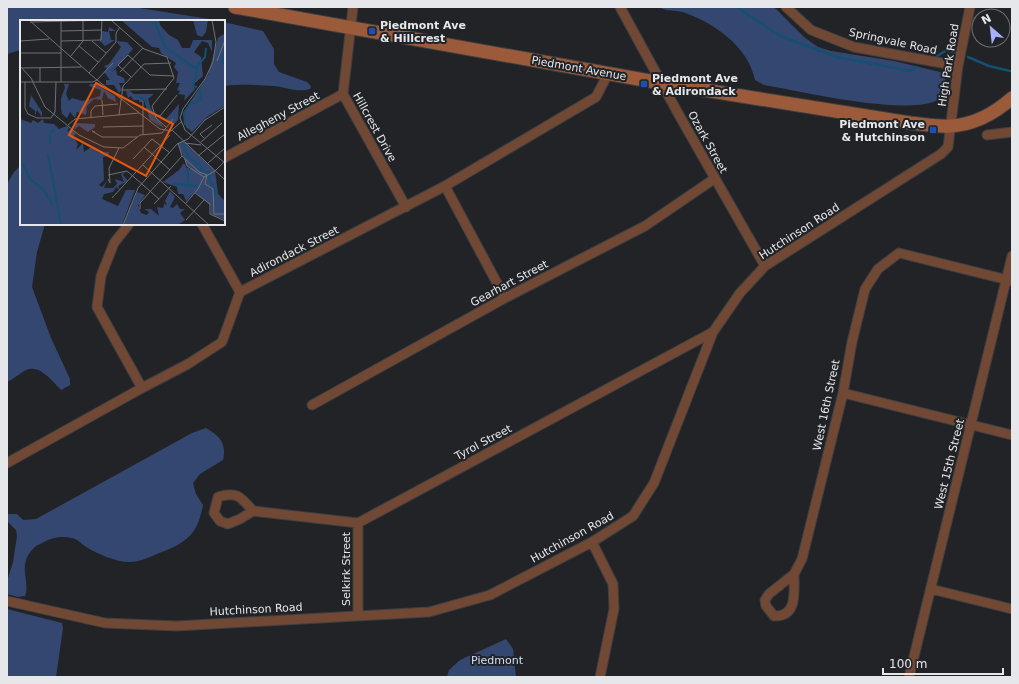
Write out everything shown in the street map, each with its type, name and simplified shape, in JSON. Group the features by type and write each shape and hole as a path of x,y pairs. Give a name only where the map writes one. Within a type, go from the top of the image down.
{"main road":[{"name":"Piedmont Avenue","path":"235,7 608,74 910,123 951,126 982,117 993,112 1012,98"}],"street":[{"name":"Hillcrest Drive","path":"353,7 343,94 406,207"},
{"name":"Ozark Street","path":"620,7 714,179 765,266"},
{"name":"Springvale Road","path":"786,7 811,30 854,47 958,66"},
{"name":"High Park Road","path":"951,126 958,66 970,7"},
{"name":"Adirondack Street","path":"240,292 445,186 596,97 608,74"},
{"name":"Allegheny Street","path":"225,157 343,94"},
{"name":"Hutchinson Road","path":"7,601 105,623 177,626 429,612 490,595 592,542 633,516 654,483 713,332 740,293 765,266 941,154 948,147 951,126"},
{"path":"987,136 1012,132"},
{"name":"Gearhart Street","path":"312,405 505,298 645,226 714,179"},
{"path":"445,186 505,298"},
{"path":"128,225 114,243 101,276 98,307 142,388"},
{"path":"7,463 188,364 222,342 240,292 203,225"},
{"name":"West 16th Street","path":"794,574 795,597 789,612 783,616 774,616 766,606 765,600 769,594 794,574 802,559 843,393 852,342 865,289 878,269 899,253 1009,281"},
{"name":"West 15th Street","path":"909,677 971,424 1009,281 1012,256"},
{"name":"Tyrol Street","path":"358,523 713,332"},
{"path":"843,393 1012,435"},
{"path":"253,511 358,523"},
{"name":"Selkirk Street","path":"358,523 358,615"},
{"path":"592,542 613,584 614,609 600,677"},
{"path":"930,589 1012,609"}],"green space":[{"path":"7,7 133,7 216,20 20,20 20,50 7,54"},
{"path":"659,7 774,7 804,37 818,47 831,51 894,61 940,72 946,80 946,91 937,101 918,105 892,105 832,98 764,85 755,80 751,68 737,46 718,29 683,12 662,9"},
{"path":"225,22 263,31 274,49 274,64 279,72 307,82 311,86 310,89 296,90 274,86 225,86"},
{"path":"20,166 20,225 45,225 37,252 32,287 51,338 70,379 70,385 61,390 46,375 36,369 26,370 7,382 7,184 14,172"},
{"path":"206,428 219,437 223,445 224,454 223,460 200,474 193,483 196,494 203,505 196,528 188,538 149,558 134,562 118,561 101,555 73,538 60,537 52,539 36,546 29,554 25,567 25,596 18,597 7,594 7,581 13,562 17,536 16,530 7,521 7,514 17,514 23,520 36,519 192,433"},
{"path":"7,609 62,623 63,628 56,677 7,677"},
{"name":"Piedmont","path":"506,639 513,649 516,677 447,677 449,670 460,660"}],"waterway":[{"path":"737,7 780,36 837,57 911,71 916,67"},
{"path":"932,59 947,50 956,53"},
{"path":"968,57 989,66 1010,71"}],"place":[{"name":"Piedmont Ave & Hillcrest","path":"372,31"},
{"name":"Piedmont Ave & Adirondack","path":"644,84"},
{"name":"Piedmont Ave & Hutchinson","path":"933,130"}]}
